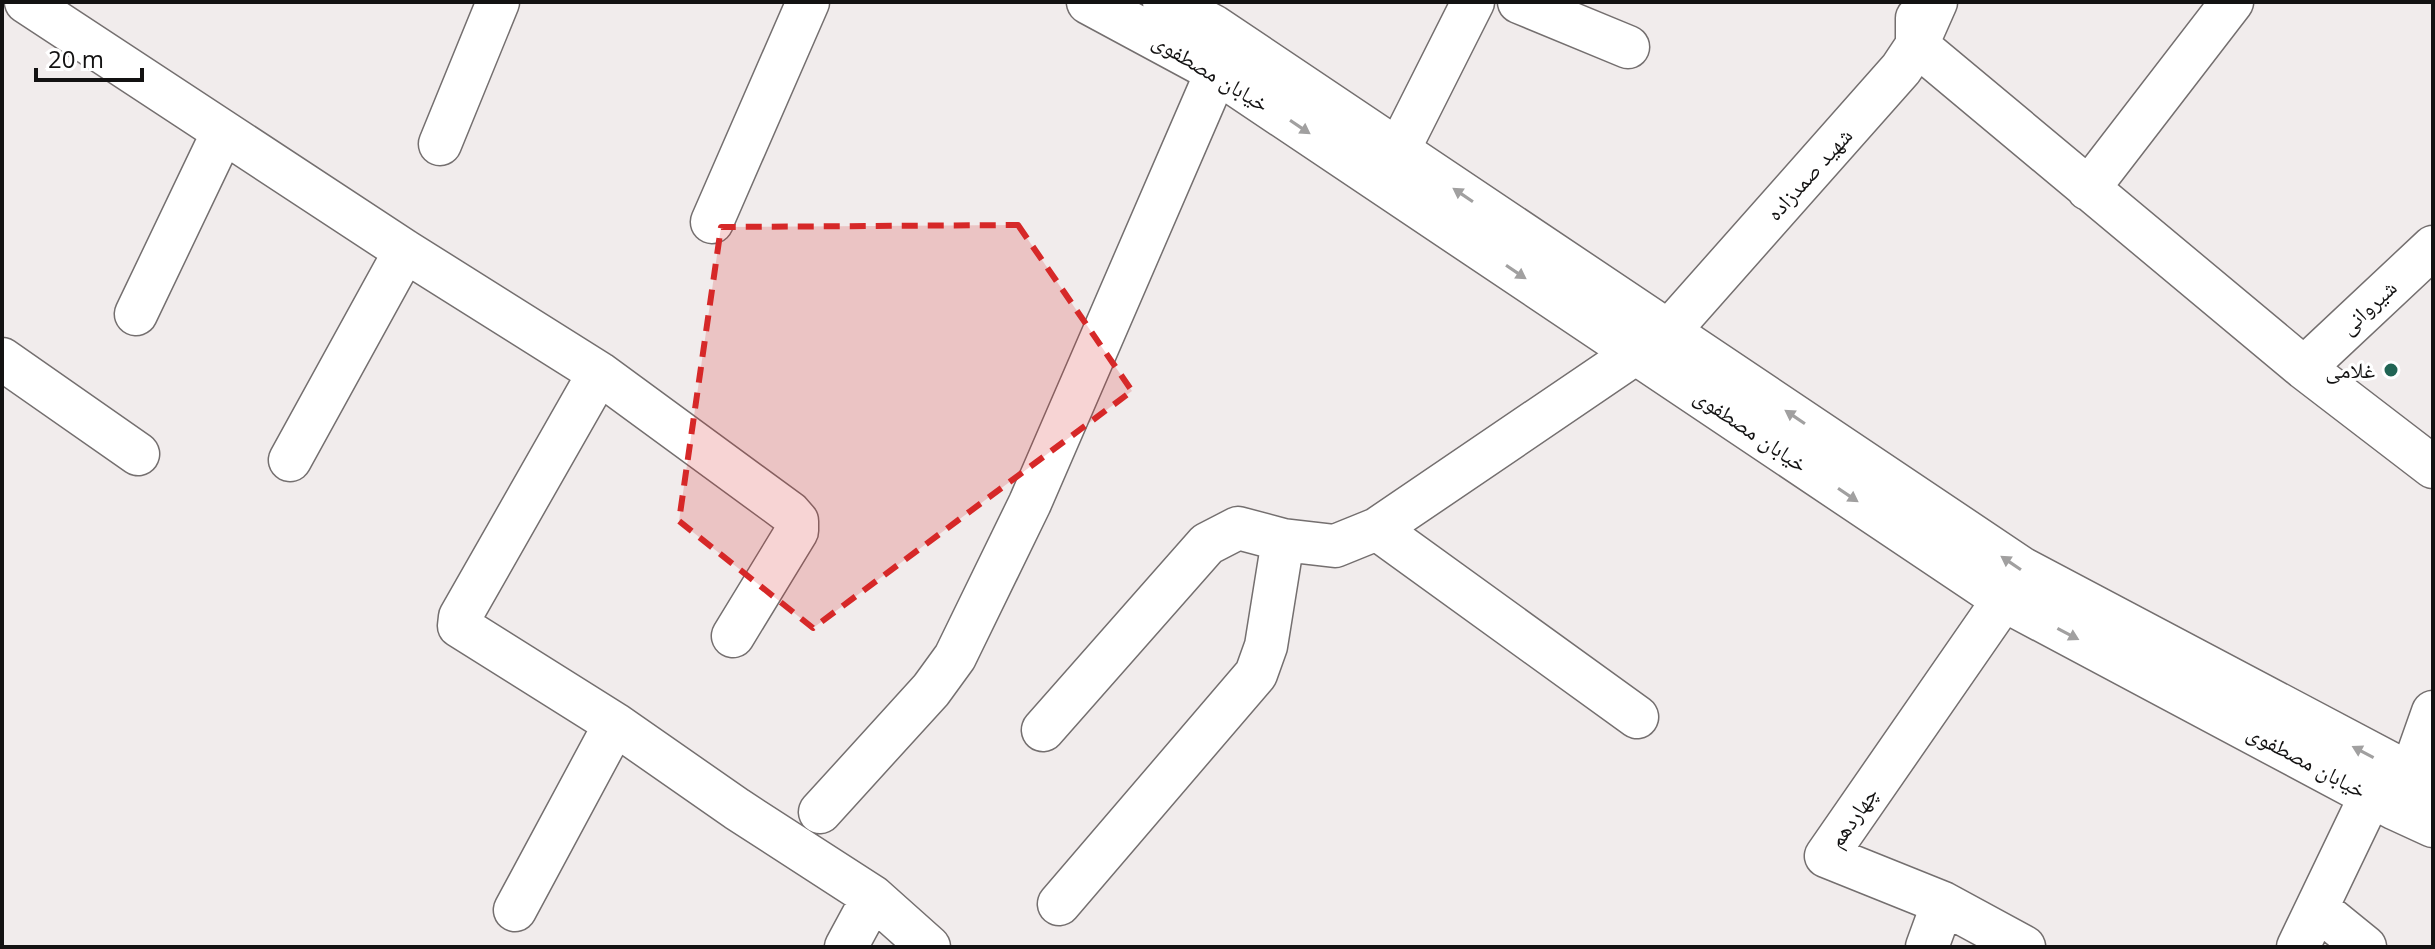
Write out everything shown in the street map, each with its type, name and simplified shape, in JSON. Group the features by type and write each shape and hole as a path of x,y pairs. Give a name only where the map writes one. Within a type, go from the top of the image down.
{"street":[{"path":"26,2 405,251 599,373 797,521 797,531 733,636"},
{"path":"440,144 498,2"},
{"path":"712,222 808,2"},
{"name":"خیابان مصطفوی","path":"1089,2 1217,71 2021,569 2422,782"},
{"name":"خیابان مصطفوی","path":"1165,2 1219,15 1652,343 2004,599 2433,825"},
{"path":"1398,151 1473,2"},
{"path":"1519,2 1628,47"},
{"path":"1913,2 1917,12 1917,45 2304,368 2433,467"},
{"name":"شهید صمدزاده","path":"1043,730 1207,544 1238,528 1283,540 1335,546 1377,529 1652,343 1901,69 1917,45 1936,2"},
{"path":"2088,189 2232,2"},
{"path":"820,812 931,690 955,657 1030,503 1217,71"},
{"path":"136,314 223,132"},
{"name":"شیروانی","path":"2304,368 2433,247"},
{"path":"290,460 405,251"},
{"path":"2,359 138,454"},
{"path":"599,373 460,617 459,626 615,724 737,809 873,897 929,947"},
{"path":"1377,529 1637,717"},
{"path":"1059,904 1256,674 1266,646 1283,540"},
{"name":"چهاردهم","path":"2004,599 1826,856 1943,903 2024,947"},
{"path":"2422,782 2433,712"},
{"path":"515,910 615,724"},
{"path":"2298,947 2371,795"},
{"path":"846,947 873,897"},
{"path":"1927,947 1943,903"},
{"path":"2317,908 2365,947"}],"highlighted area":[{"path":"1018,225 1132,391 813,628 679,521 721,227"}],"place":[{"name":"غلامی","path":"2391,370"}]}
